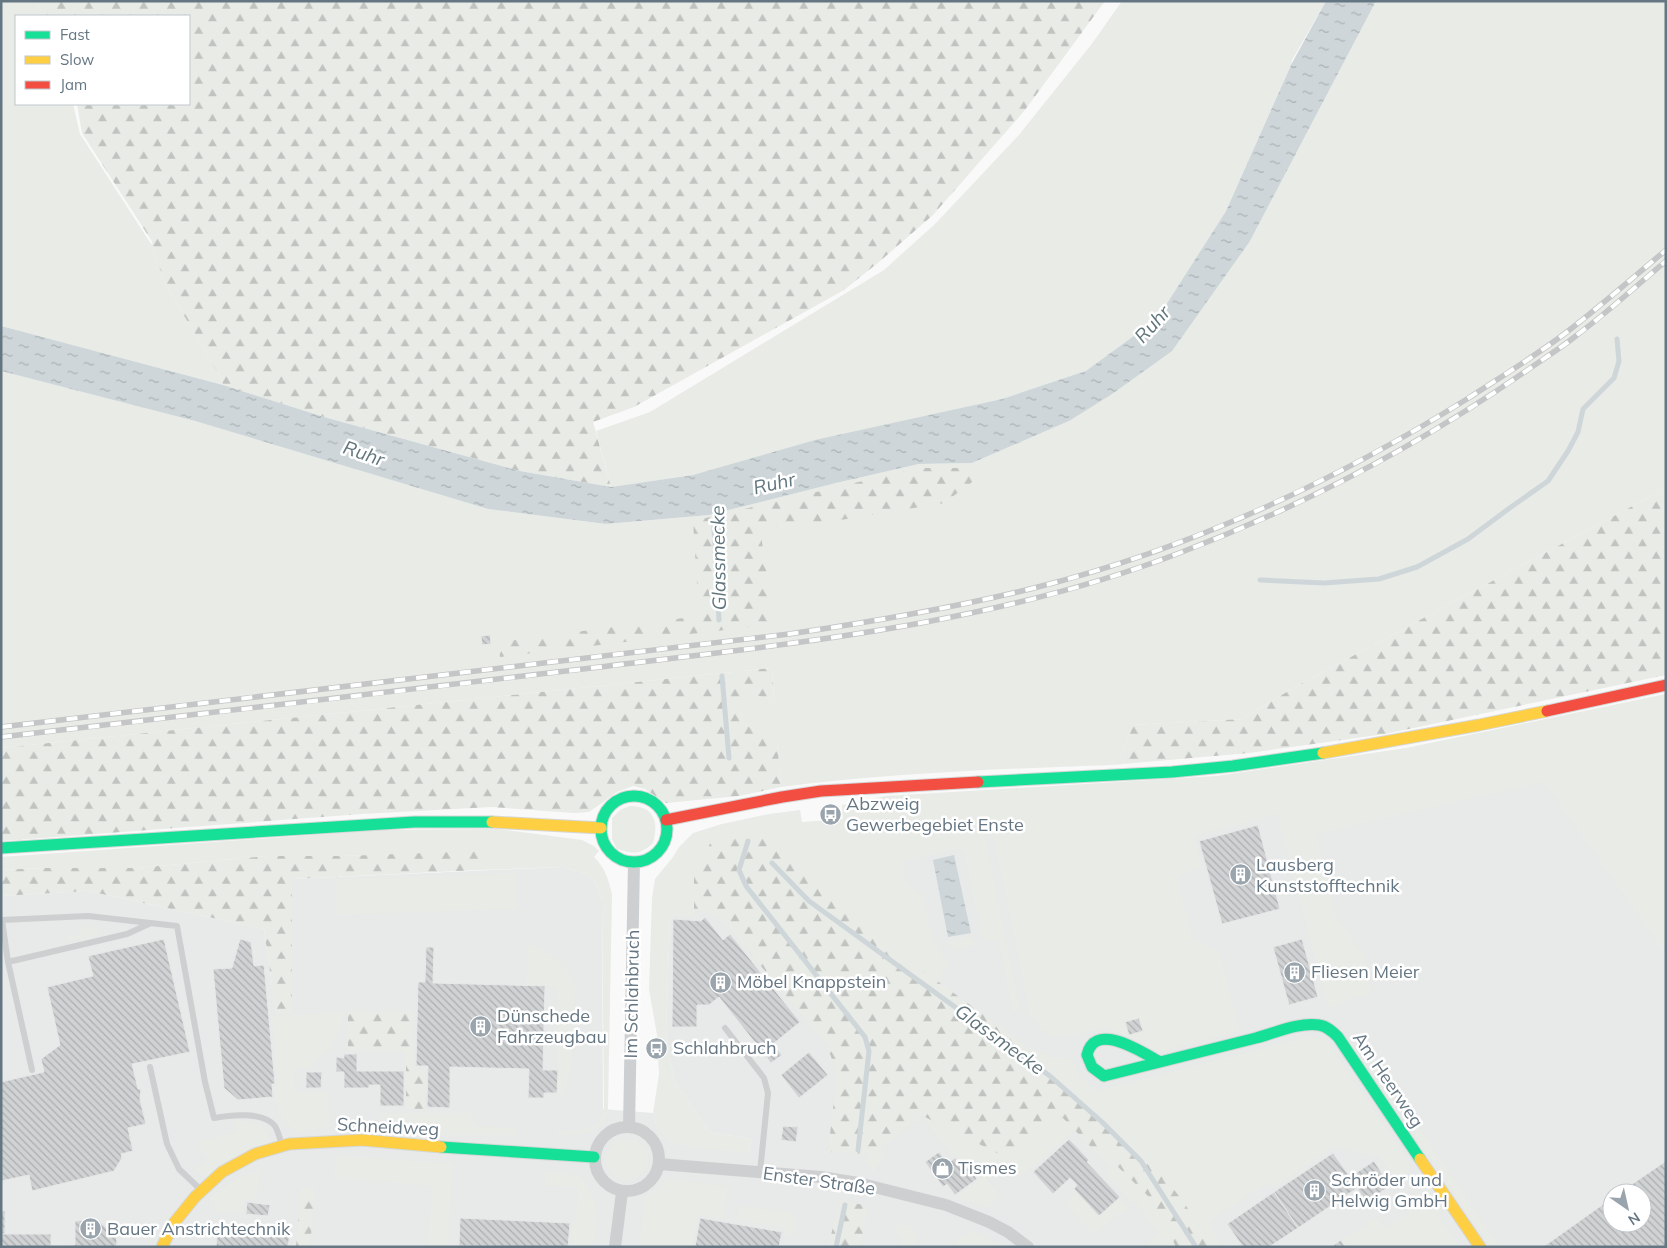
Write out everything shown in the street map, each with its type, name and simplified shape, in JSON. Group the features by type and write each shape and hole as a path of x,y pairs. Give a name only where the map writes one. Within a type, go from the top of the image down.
{"main road":[{"path":"666,820 822,791 1163,773 1233,766 1335,752 1666,685"},
{"path":"632,796 641,797 655,804 666,820 667,832 664,844 657,854 646,860 624,861 614,856 602,838 603,818 608,809 615,802 632,796"},
{"path":"1,848 414,822 492,822 601,828"},
{"name":"Am Heerweg","path":"1160,1062 1116,1041 1107,1039 1091,1045 1087,1053 1090,1067 1095,1072 1104,1076 1306,1026 1319,1025 1331,1030 1338,1037 1480,1247"},
{"name":"Schneidweg","path":"162,1247 174,1223 202,1191 222,1172 255,1154 290,1144 362,1140 462,1149 594,1157"}],"street":[{"name":"Im Schlahbruch","path":"629,1126 634,862"},
{"path":"629,1126 643,1131 651,1137 659,1154 659,1164 656,1174 650,1182 642,1188 622,1192 613,1189 598,1176 594,1157 596,1148 607,1133 629,1126"},
{"name":"Enster Straße","path":"659,1164 858,1182 946,1205 990,1222 1008,1232 1023,1245"},
{"path":"615,1247 622,1192"}],"lane":[{"path":"32,1070 8,962 2,920 88,916 178,926 205,1082 214,1118 234,1114 264,1118 275,1126 283,1146"},
{"path":"8,962 127,934 151,923"},
{"path":"725,1028 764,1078 767,1086 768,1093 760,1172"},
{"path":"150,1067 167,1144 174,1161 202,1191"}],"shaded area":[{"path":"1666,718 1666,1247 1,1247 1,896 88,891 264,929 276,1013 292,1014 292,879 563,867 586,874 596,883 602,902 603,1109 653,1113 656,1124 749,1153 751,1139 710,1132 674,1081 666,1032 670,916 694,916 694,871"}],"green space":[{"path":"1,1 37,1 43,15 15,15 15,105 73,105 80,134 151,244 166,285 222,380 223,385 1,327"},
{"path":"37,1 1105,1 1025,110 933,215 879,262 844,290 634,407 593,422 611,487 520,471 324,417 223,385 222,380 166,285 151,244 153,243 82,133 77,105 190,105 190,15 43,15"},
{"path":"1122,1 1326,1 1291,62 1226,211 1157,319 1086,372 1002,399 909,420 693,475 611,487 596,431 650,412 884,270 935,224 1018,136 1091,45"},
{"path":"1376,1 1666,1 1666,488 1295,687 1242,719 1133,725 1123,753 1111,765 904,775 781,787 777,741 742,723 740,691 774,700 772,668 1,748 1,371 195,421 488,509 606,524 709,515 919,464 972,463 1069,421 1250,241"},
{"path":"918,468 973,468 983,474 944,503 816,524 760,528 774,624 500,657 498,642 699,616 693,521"},
{"path":"1666,488 1666,675 1385,734 1249,753 1111,765 1123,753 1133,725 1242,719 1295,687"},
{"path":"772,668 774,700 741,692 742,723 777,740 781,787 739,796 666,803 645,789 633,786 617,792 589,812 574,813 491,807 362,814 1,841 1,748"},
{"path":"1666,694 1666,954 1544,782 1317,834 1335,914 1363,955 1371,992 1328,1008 1277,814 1194,836 1202,868 1177,876 1192,936 1220,953 1240,1031 1159,1052 1107,1027 1062,1038 1050,1035 1041,1029 1030,1015 992,829 984,830 1019,1006 1018,1011 1012,1011 999,940 987,942 982,939 979,926 983,925 980,913 976,908 964,853 958,849 902,862 907,884 923,896 934,940 943,956 950,963 937,980 855,921 694,871 694,916 670,917 666,1032 674,1081 710,1132 751,1139 749,1153 693,1148 673,1143 663,1135 656,1124 653,1113 659,1074 657,1035 649,989 652,898 655,879 679,847 693,833 722,824 769,814 800,810 802,822 843,819 842,805 886,796 1217,776 1406,748"},
{"path":"630,806 645,809 655,822 653,843 644,850 636,852 617,849 612,839 612,818 620,810"},
{"path":"499,829 582,840 599,851 594,857 603,869 609,883 612,894 608,1109 606,1118 596,1129 589,1132 557,1135 557,1130 579,1130 592,1126 602,1117 604,1109 602,902 596,883 586,874 563,867 479,870 477,852 268,856 137,868 1,870 1,857 384,830"},
{"path":"768,837 855,921 1025,1045 1089,1107 1133,1143 1135,1141 1183,1201 1212,1247 1176,1247 1163,1220 1148,1196 1114,1163 1123,1153 1108,1136 1094,1150 1063,1118 1015,1150 1009,1159 915,1112 871,1154 828,1152 837,1074 827,1045 719,916 694,909 694,871 711,842 719,838"},
{"path":"478,851 479,870 292,879 292,1014 276,1014 264,929 88,891 1,896 1,870 137,868 268,856 343,856"},
{"path":"515,873 517,909 336,915 335,879"},
{"path":"82,926 98,928 99,935 69,942 67,934 80,936"},
{"path":"972,936 974,945 954,951 949,945 948,941"},
{"path":"528,944 545,950 559,961 570,974 576,986 572,1061 568,1082 562,1094 557,1093 558,987 526,985"},
{"path":"348,1011 413,1011 413,1070 425,1070 425,1109 406,1109 406,1051 348,1051"},
{"path":"345,1012 340,1029 329,1049 308,1068 294,1068 295,1092 328,1092 330,1127 297,1132 285,1122 279,1112 276,1101 274,1087 278,1087 272,1016"},
{"path":"1308,1037 1324,1039 1328,1042 1410,1164 1409,1173 1405,1176 1393,1176 1378,1156 1333,1147 1273,1188 1268,1182 1209,1221 1223,1247 1212,1247 1183,1201 1135,1141 1133,1143 1089,1107 1025,1045 1053,1058 1071,1058 1079,1076 1097,1091"},
{"path":"1360,1043 1365,1043 1368,1051 1500,1247 1490,1247 1364,1060"},
{"path":"914,1112 1009,1159 1015,1150 1063,1117 1075,1130 1020,1177 1007,1164 987,1181 1000,1195 988,1208 956,1197 980,1179 968,1164 964,1167 956,1155 952,1157 922,1117 880,1148 887,1158 877,1166 874,1174 864,1160"},
{"path":"381,1113 473,1113 473,1126 516,1128 515,1135 443,1135 380,1130"},
{"path":"234,1119 257,1124 265,1130 271,1143 204,1177 195,1169 208,1159 196,1142 237,1132"},
{"path":"1108,1136 1124,1153 1114,1163 1148,1196 1163,1220 1176,1247 1143,1247 1158,1233 1135,1202 1133,1204 1106,1174 1110,1169 1094,1150"},
{"path":"631,1138 639,1141 645,1147 648,1159 645,1171 639,1177 623,1180 615,1177 609,1171 606,1155 609,1147 615,1141"},
{"path":"336,1156 452,1163 448,1247 428,1247 432,1186 335,1178"},
{"path":"260,1169 256,1199 244,1199 243,1214 219,1212 210,1198 238,1178"},
{"path":"545,1171 581,1177 587,1186 594,1202 597,1218 592,1247 570,1247 572,1222 576,1222 578,1187 545,1186"},
{"path":"665,1179 728,1186 723,1219 698,1215 693,1247 639,1247 644,1197 659,1187"},
{"path":"301,1188 315,1188 310,1247 296,1247"},
{"path":"1428,1189 1442,1211 1437,1214 1460,1247 1456,1247 1453,1244 1449,1247 1345,1247 1341,1240 1377,1218 1385,1229 1410,1212 1403,1201 1418,1192"},
{"path":"1076,1191 1099,1216 1120,1197 1129,1207 1093,1235 1064,1202"},
{"path":"840,1200 868,1206 860,1247 828,1247"},
{"path":"739,1206 791,1213 797,1219 794,1236 785,1235 786,1228 736,1220"},
{"path":"901,1223 912,1227 917,1237 915,1247 899,1247 901,1238 893,1229"},
{"path":"969,1232 1004,1246 978,1247 967,1242 964,1247 954,1247 958,1237"}],"water":[{"name":"Ruhr","path":"1326,1 1376,1 1250,241 1172,351 1112,394 1069,421 972,463 919,464 709,515 606,524 488,509 195,421 1,371 1,327 5,327 223,385 324,417 520,471 611,487 693,475 815,440 1002,399 1086,371 1157,319 1226,211 1292,63"},
{"path":"954,855 971,933 948,937 933,860"}],"building":[{"path":"490,635 491,644 482,645 481,636"},
{"name":"Lausberg Kunststofftechnik","path":"1258,825 1280,909 1222,924 1199,841"},
{"name":"Möbel Knappstein","path":"705,917 723,940 730,934 800,1022 773,1044 782,1055 771,1063 719,997 709,1005 697,1005 697,1027 672,1027 673,919 701,921"},
{"path":"164,939 190,1052 132,1064 138,1089 141,1089 140,1100 146,1124 128,1128 133,1151 121,1154 122,1158 114,1171 32,1191 29,1175 1,1181 1,1082 44,1072 41,1059 60,1045 47,987 93,976 88,956"},
{"path":"240,939 251,942 254,966 264,965 275,1084 272,1084 273,1097 238,1100 224,1088 213,969 232,968"},
{"name":"Fliesen Meier","path":"1302,939 1318,997 1289,1005 1273,947"},
{"name":"Dünschede Fahrzeugbau","path":"426,947 434,947 433,983 545,986 543,1070 558,1070 557,1093 544,1093 544,1098 528,1098 529,1069 450,1067 450,1108 427,1107 428,1066 416,1066 418,982 425,982"},
{"path":"1139,1018 1143,1031 1129,1035 1125,1022"},
{"path":"809,1052 828,1075 799,1098 781,1075"},
{"path":"344,1054 357,1054 357,1071 404,1071 404,1106 380,1106 380,1085 369,1085 369,1088 344,1088 344,1072 336,1072 336,1057 344,1058"},
{"path":"306,1072 322,1072 321,1088 306,1088"},
{"path":"783,1126 798,1127 796,1142 781,1140"},
{"path":"1069,1139 1089,1160 1087,1162 1120,1197 1099,1216 1074,1189 1077,1185 1070,1178 1053,1194 1033,1172"},
{"path":"939,1152 948,1163 955,1158 964,1170 968,1167 977,1179 955,1195 947,1184 943,1187 925,1162"},
{"name":"Schröder und Helwig GmbH","path":"1333,1153 1350,1177 1374,1161 1390,1186 1366,1202 1357,1188 1298,1228 1274,1192"},
{"path":"1666,1161 1666,1247 1543,1247 1602,1205 1602,1233 1652,1233 1652,1183 1634,1183"},
{"path":"1274,1192 1298,1228 1269,1247 1243,1247 1227,1224"},
{"path":"247,1202 270,1205 268,1216 246,1214"},
{"path":"1,1211 5,1211 5,1234 1,1234"},
{"path":"460,1218 570,1223 568,1247 459,1246"},
{"path":"700,1218 782,1232 779,1247 695,1247"},
{"name":"Bauer Anstrichtechnik","path":"98,1220 116,1237 116,1247 51,1247 75,1245 75,1221"},
{"path":"218,1226 290,1233 288,1247 216,1247"},
{"path":"1,1234 51,1234 51,1247 1,1247"},
{"path":"1341,1240 1345,1247 1331,1247"}],"waterway":[{"path":"1260,580 1324,583 1379,579 1417,567 1468,539 1548,481 1578,432 1583,409 1614,378 1619,361 1617,339"},
{"name":"Glassmecke","path":"716,508 714,528 719,620"},
{"name":"Glassmecke","path":"722,676 729,758"},
{"path":"748,841 739,870 746,886 865,1037 869,1051 858,1150"},
{"name":"Glassmecke","path":"772,863 809,901 1050,1076 1102,1122 1141,1161 1196,1247"},
{"path":"836,1247 845,1205"}],"railway":[{"path":"1,727 789,634 973,602 1091,572 1203,533 1258,510 1365,458 1467,399 1547,347 1596,309 1666,250"},
{"path":"1,737 525,676 822,639 968,614 1112,577 1228,534 1316,494 1402,449 1485,398 1565,344 1666,261"}],"traffic: fast":[{"path":"978,782 1172,772 1233,766 1323,753"},
{"path":"634,796 647,799 657,806 664,816 667,829 664,842 657,852 647,859 634,862 621,859 611,852 604,842 601,829 604,816 611,806 621,799 634,796"},
{"path":"1,848 414,822 492,822"},
{"path":"1160,1062 1132,1047 1109,1039 1099,1040 1092,1045 1087,1055 1092,1067 1104,1076 1218,1048 1295,1026 1311,1024 1325,1027 1338,1037 1420,1159"},
{"path":"441,1147 594,1157"}],"traffic: slow":[{"path":"1323,753 1547,711"},
{"path":"492,822 601,828"},
{"path":"162,1247 174,1223 195,1197 222,1172 255,1154 289,1144 362,1140 441,1147"},
{"path":"1420,1159 1480,1247"}],"traffic: jam":[{"path":"1547,711 1666,685"},
{"path":"666,820 821,791 978,782"}],"place":[{"name":"Abzweig Gewerbegebiet Enste","path":"830,814"},
{"name":"Lausberg Kunststofftechnik","path":"1240,875"},
{"name":"Fliesen Meier","path":"1295,972"},
{"name":"Möbel Knappstein","path":"721,982"},
{"name":"Dünschede Fahrzeugbau","path":"481,1026"},
{"name":"Schlahbruch","path":"657,1048"},
{"name":"Tismes","path":"942,1168"},
{"name":"Schröder und Helwig GmbH","path":"1315,1190"},
{"name":"Bauer Anstrichtechnik","path":"91,1229"}]}
